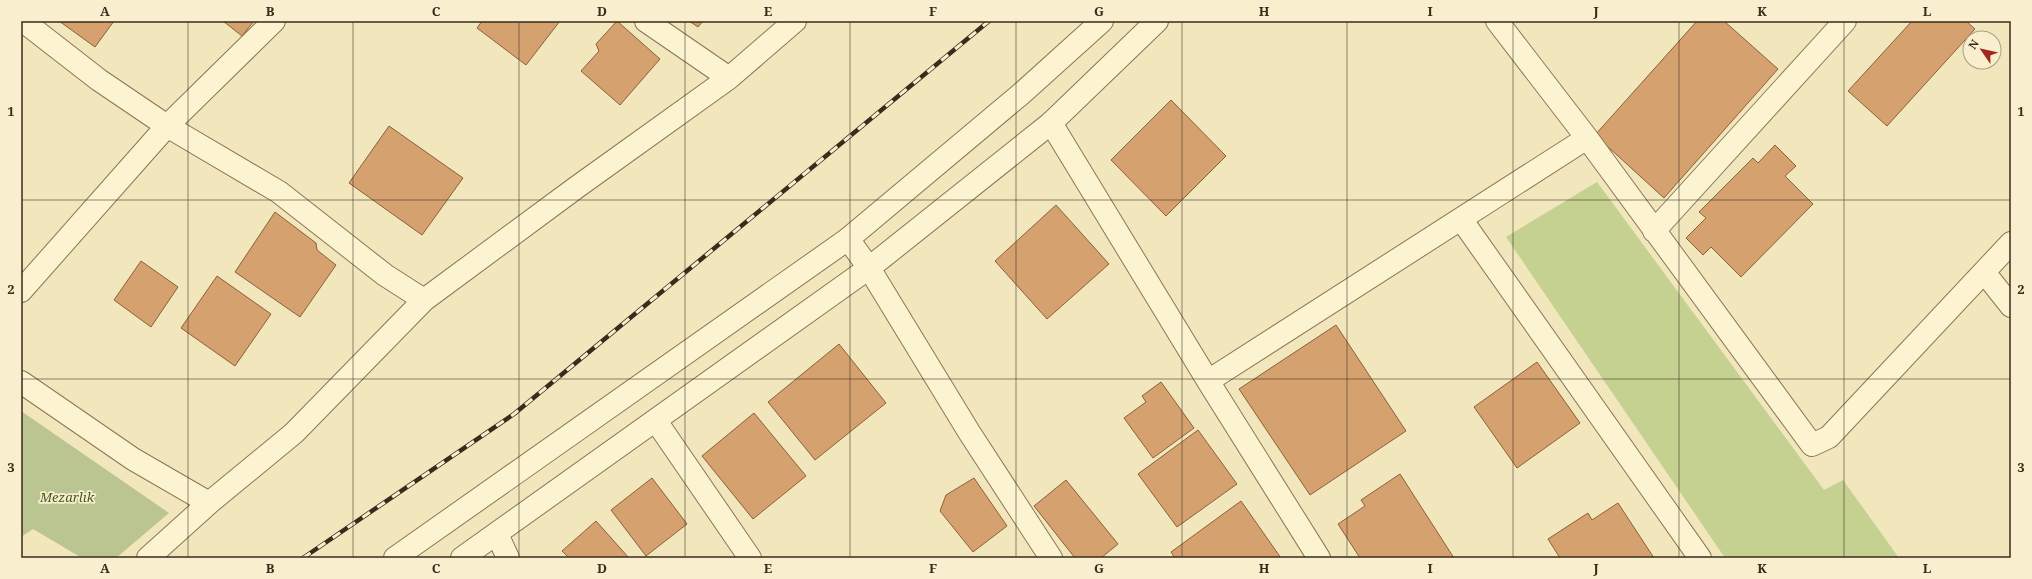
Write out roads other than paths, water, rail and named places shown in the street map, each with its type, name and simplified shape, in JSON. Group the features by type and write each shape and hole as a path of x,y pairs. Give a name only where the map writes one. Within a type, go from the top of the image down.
{"street":[{"path":"23,21 100,80 167,126 280,192 385,275 424,300"},
{"path":"21,291 167,126 274,21"},
{"path":"646,21 729,78"},
{"path":"148,558 209,503 294,433 424,300 577,187 729,78 795,21"},
{"path":"395,558 848,239 1021,94 1102,21"},
{"path":"462,558 869,268 1051,124 1157,21"},
{"path":"1496,21 1587,138 1812,445 1829,437 2011,243"},
{"path":"1654,230 1845,21"},
{"path":"1051,124 1208,381 1319,558"},
{"path":"1208,381 1587,138"},
{"path":"1461,219 1700,558"},
{"path":"848,239 869,268 969,432 1051,558"},
{"path":"1984,272 2011,306"},
{"path":"21,382 133,459 209,503"},
{"path":"656,421 750,558"},
{"path":"497,534 508,558"}],"railway":[{"path":"303,558 514,414 989,21"}],"park label":[{"name":"Mezarlık","path":"67,497"}]}
